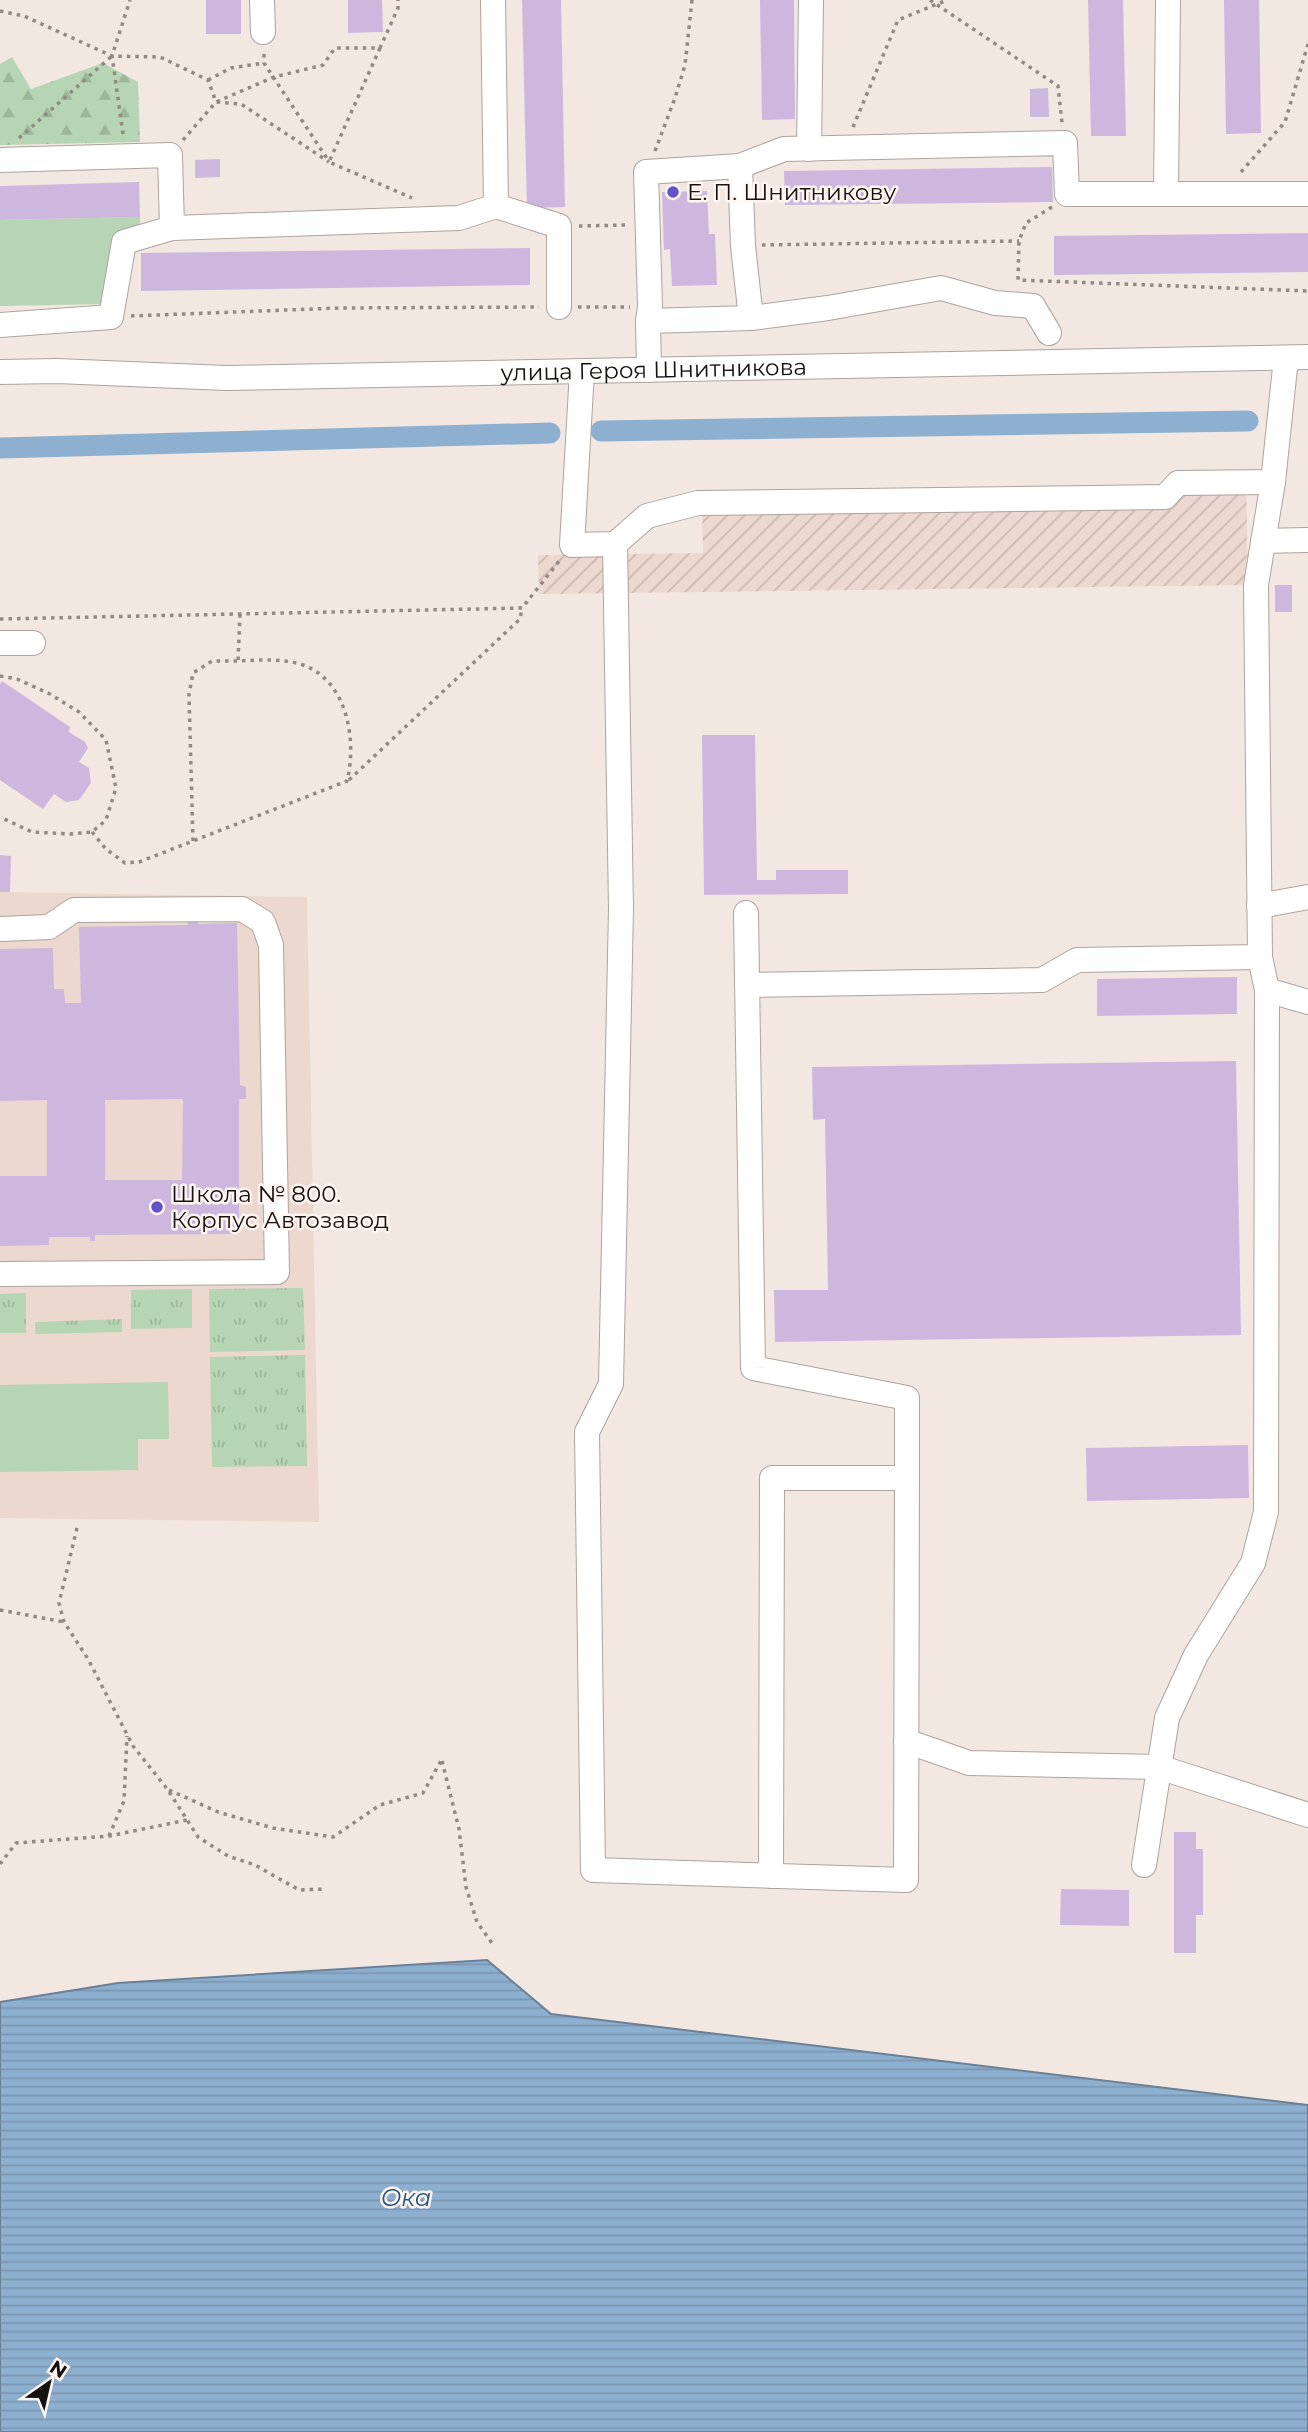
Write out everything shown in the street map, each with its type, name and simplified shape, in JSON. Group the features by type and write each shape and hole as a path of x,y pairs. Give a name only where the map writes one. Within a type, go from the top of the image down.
{"street":[{"path":"262,0 263,32"},
{"path":"493,0 496,206"},
{"path":"809,149 811,0"},
{"path":"1166,194 1168,0"},
{"path":"649,370 646,172 740,166 784,149 1065,143 1067,194 1308,194"},
{"path":"5,153 170,155 172,228"},
{"path":"740,166 743,246 751,318"},
{"path":"0,326 111,317 124,242 172,228 459,218 496,206 559,226 559,307"},
{"path":"648,321 751,318 828,308 941,288 995,303 1033,306 1049,333"},
{"path":"1144,1865 1167,1718 1196,1655 1253,1563 1266,1512 1266,990 1260,957 1256,585 1297,357"},
{"name":"улица Героя Шнитникова","path":"0,372 226,378 1297,357"},
{"path":"582,371 572,545 615,544 647,516 698,503 1165,497 1178,483 1273,482"},
{"path":"1263,541 1308,540"},
{"path":"615,544 621,909 611,1384 587,1432 593,1870 906,1880 907,1398 753,1368 746,913"},
{"path":"0,643 33,643"},
{"path":"1259,906 1308,897"},
{"path":"0,929 49,928 74,910 242,909 263,922 271,945 277,1272 0,1274"},
{"path":"747,985 1042,980 1077,960 1260,957"},
{"path":"1266,990 1308,1002"},
{"path":"771,1876 772,1478 907,1478"},
{"path":"906,1741 969,1763 1159,1768 1274,1802 1308,1815"}],"path":[{"path":"126,156 112,56 130,0"},
{"path":"329,162 398,8 398,0"},
{"path":"646,172 675,99 685,65 692,0"},
{"path":"930,0 1058,86 1065,143"},
{"path":"844,148 898,20 947,0"},
{"path":"0,10 24,16 112,56 160,57 208,79 216,102"},
{"path":"263,32 264,63 329,162"},
{"path":"1221,194 1285,122 1308,44"},
{"path":"170,155 216,102 274,77 323,65 335,48 380,48"},
{"path":"5,153 112,56"},
{"path":"208,79 231,68 264,63"},
{"path":"216,102 241,104 329,162 424,203"},
{"path":"1066,185 1055,206 1027,223 1019,241 1018,280 1308,291"},
{"path":"559,226 647,225"},
{"path":"743,246 1019,241"},
{"path":"111,317 339,308 451,308"},
{"path":"92,832 106,849 125,863 138,862 347,781 520,619 522,608 572,545"},
{"path":"0,619 522,608"},
{"path":"238,661 240,614"},
{"path":"193,841 189,694 192,673 212,661 266,659 303,665 328,680 345,709 351,766 347,781"},
{"path":"0,676 17,679 50,694 79,712 106,740 117,788 106,820 92,832 32,832 0,817"},
{"path":"76,1528 59,1603 64,1622 88,1659 127,1735 198,1837 228,1856 255,1865 299,1890 326,1889"},
{"path":"0,1611 64,1622"},
{"path":"109,1836 124,1801 127,1735"},
{"path":"167,1790 218,1812 251,1822 333,1838 380,1805 423,1793 442,1759 459,1829 466,1887 477,1922 494,1947"},
{"path":"0,1864 16,1843 109,1836 187,1820"}],"shaded area":[{"path":"1246,478 1248,585 539,594 538,555 703,553 702,500 1174,494"},
{"name":"Школа № 800. Корпус Автозавод","path":"0,892 307,897 319,1522 0,1518"}],"green space":[{"path":"12,57 31,89 103,63 138,82 140,142 0,145 0,64"},
{"path":"140,217 140,226 114,234 104,304 0,306 0,220"},
{"path":"303,1288 305,1350 210,1352 209,1289"},
{"path":"192,1289 192,1328 131,1329 131,1290"},
{"path":"26,1293 26,1333 0,1333 0,1294"},
{"path":"122,1319 122,1332 35,1334 35,1322"},
{"path":"305,1355 307,1466 212,1467 210,1357"},
{"path":"168,1382 169,1439 138,1439 138,1470 0,1472 0,1385"}],"water":[{"name":"Ока","path":"487,1960 551,2014 1308,2105 1308,2432 0,2432 0,2002 118,1983"}],"building":[{"path":"206,0 241,0 241,34 206,34"},
{"path":"348,0 382,0 383,32 348,33"},
{"path":"522,0 561,0 565,207 527,208"},
{"path":"760,0 794,0 795,119 762,120"},
{"path":"1088,0 1123,0 1126,136 1091,136"},
{"path":"1224,0 1259,0 1261,133 1226,134"},
{"path":"1048,88 1049,117 1030,117 1030,89"},
{"path":"220,159 220,177 195,178 195,160"},
{"path":"1052,167 1053,202 785,205 784,171"},
{"path":"139,182 140,217 0,220 0,186"},
{"path":"707,191 709,234 715,234 717,285 672,286 670,249 664,250 662,192"},
{"path":"1308,233 1308,272 1054,275 1054,236"},
{"path":"530,248 530,285 141,291 141,253"},
{"path":"1275,585 1292,585 1292,612 1275,612"},
{"path":"2,681 70,727 69,732 85,742 88,748 79,762 89,768 91,783 79,800 66,802 54,794 43,809 0,780"},
{"path":"702,735 755,735 757,880 776,880 776,870 848,870 848,894 704,895"},
{"path":"0,855 11,856 10,892 0,892"},
{"path":"198,914 198,924 237,923 240,1085 246,1087 246,1099 239,1099 239,1234 95,1235 95,1241 90,1241 90,1237 49,1237 49,1245 0,1246 0,1176 47,1176 47,1100 0,1101 0,949 53,948 54,989 64,989 65,1003 81,1003 79,927 188,925 187,915","holes":["183,1099 182,1180 105,1180 105,1100"]},
{"path":"1237,977 1237,1014 1097,1016 1097,979"},
{"path":"1236,1061 1241,1335 775,1342 774,1290 828,1290 825,1119 813,1120 812,1067"},
{"path":"1248,1445 1249,1498 1087,1501 1086,1448"},
{"path":"1174,1832 1196,1832 1196,1849 1203,1849 1203,1915 1196,1915 1196,1953 1174,1953"},
{"path":"1061,1889 1129,1890 1129,1926 1060,1925"}],"waterway":[{"path":"601,431 1248,421"},
{"path":"0,448 550,433"}],"place":[{"name":"Е. П. Шнитникову","path":"673,192"},
{"name":"Школа № 800. Корпус Автозавод","path":"157,1207"}]}
